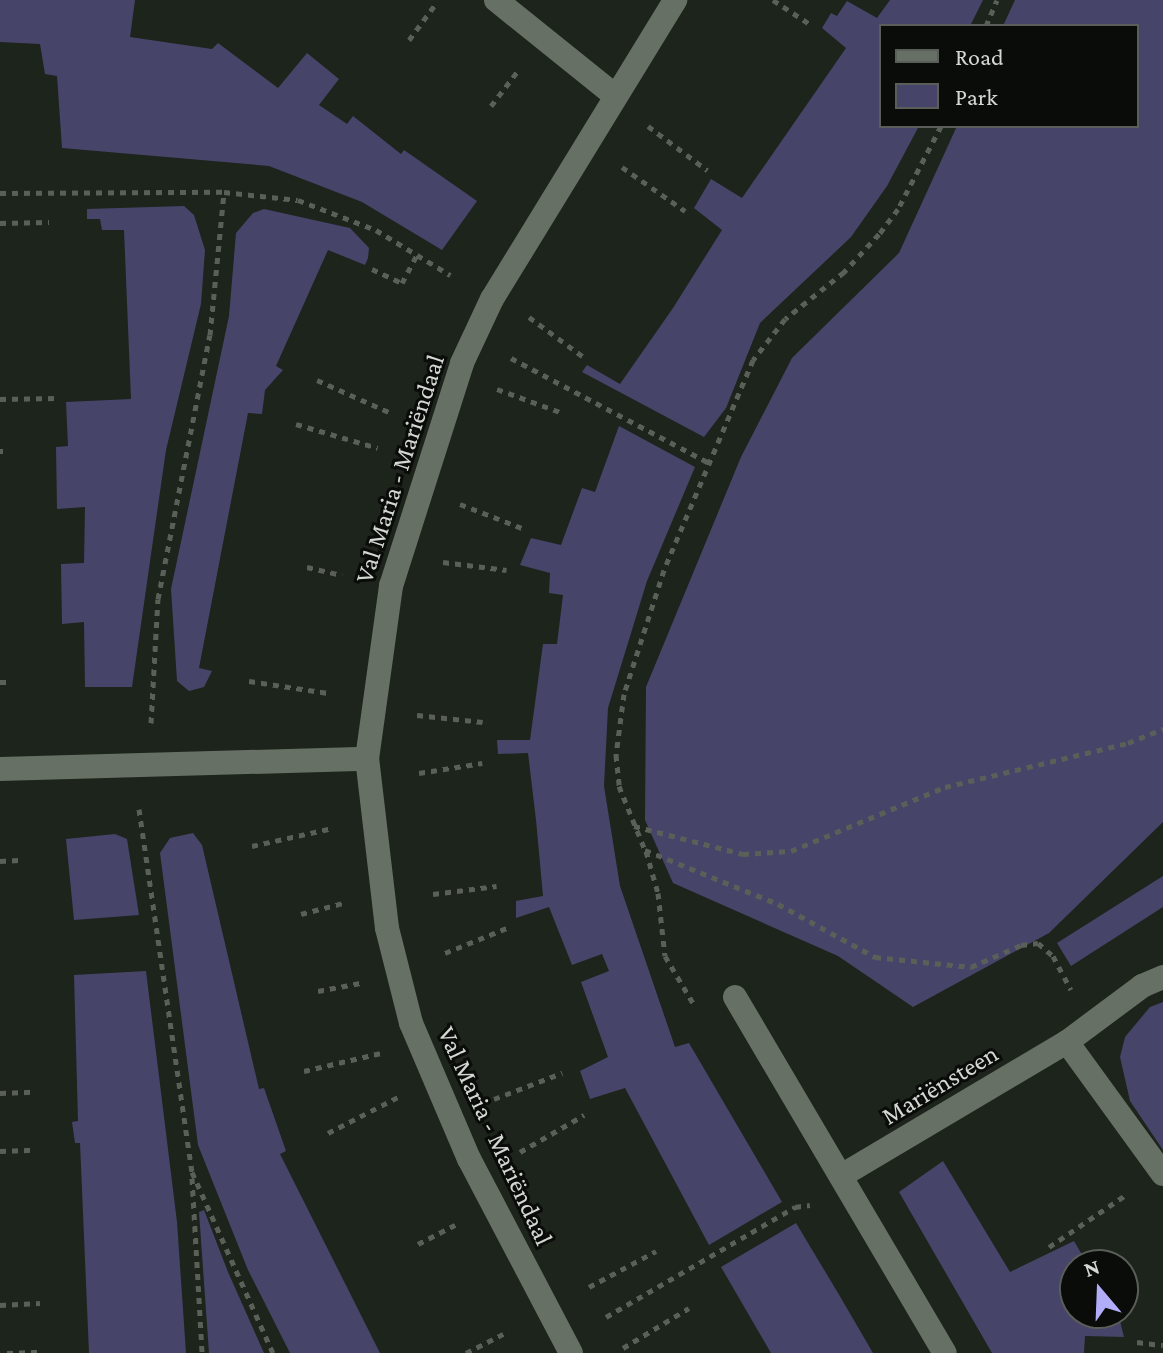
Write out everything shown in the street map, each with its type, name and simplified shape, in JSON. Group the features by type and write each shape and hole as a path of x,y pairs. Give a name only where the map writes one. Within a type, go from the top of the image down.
{"street":[{"path":"496,0 614,95"},
{"name":"Val Maria - Mariëndaal","path":"571,1353 469,1159 416,1037 387,928 367,759 391,586 462,363 492,299 614,95 675,0"},
{"path":"0,769 367,759"},
{"name":"Mariënsteen","path":"841,1176 1067,1042 1142,986 1163,977"},
{"path":"735,997 945,1353"},
{"path":"1067,1042 1163,1174"}],"path":[{"path":"773,0 811,25"},
{"path":"987,24 997,0"},
{"path":"409,40 437,2"},
{"path":"491,106 520,68"},
{"path":"648,126 707,170"},
{"path":"756,1032 715,1022 679,985 665,956 658,893 645,850 619,786 616,755 624,694 664,570 753,360 769,337 844,272 879,234 898,209 940,128"},
{"path":"622,167 685,211"},
{"path":"151,723 158,599 210,335 224,192"},
{"path":"0,193 224,192 298,200 338,211 450,275"},
{"path":"0,223 49,222"},
{"path":"372,269 402,283 417,255"},
{"path":"529,317 585,358"},
{"path":"510,357 711,464"},
{"path":"317,380 391,413"},
{"path":"497,389 560,412"},
{"path":"0,399 57,398"},
{"path":"296,424 378,448"},
{"path":"453,501 522,528"},
{"path":"436,561 506,570"},
{"path":"307,567 342,575"},
{"path":"249,681 328,693"},
{"path":"0,682 8,682"},
{"path":"417,715 483,722"},
{"path":"634,825 743,854 791,851 945,787 1128,743 1163,729"},
{"path":"419,773 482,763"},
{"path":"139,809 192,1172 202,1353"},
{"path":"252,846 333,828"},
{"path":"645,850 778,904 875,957 971,967 1021,945 1038,943 1053,956 1071,991"},
{"path":"0,861 19,860"},
{"path":"433,894 496,886"},
{"path":"301,914 343,903"},
{"path":"445,953 507,928"},
{"path":"318,991 360,983"},
{"path":"304,1071 381,1053"},
{"path":"494,1099 562,1073"},
{"path":"0,1093 34,1092"},
{"path":"328,1133 398,1097"},
{"path":"520,1152 584,1115"},
{"path":"0,1151 35,1150"},
{"path":"192,1172 273,1353"},
{"path":"1049,1247 1124,1196"},
{"path":"606,1317 795,1207 854,1199"},
{"path":"418,1244 455,1225"},
{"path":"589,1287 656,1251"},
{"path":"0,1305 40,1303"},
{"path":"623,1348 689,1308"},
{"path":"466,1353 509,1331"},
{"path":"1137,1342 1163,1345"},
{"path":"7,1353 41,1352"}],"green space":[{"path":"0,0 135,0 130,37 212,49 218,43 278,88 307,53 339,79 319,105 347,124 353,116 401,154 404,150 477,201 442,250 362,202 269,166 62,148 57,76 45,74 40,44 0,42"},
{"path":"890,0 983,0 971,24 879,24 879,128 918,128 887,186 851,237 760,323 726,408 704,437 582,372 587,365 620,384 673,308 722,230 694,208 711,179 742,198 846,48 822,28 831,13 837,16 847,1 877,18"},
{"path":"1015,0 1163,0 1163,822 1049,933 913,1007 838,956 673,883 645,820 646,687 741,457 792,358 899,253 956,128 1139,128 1139,24 1004,24"},
{"path":"184,206 194,215 205,250 201,304 166,450 132,687 85,687 84,622 62,624 61,564 84,563 85,507 57,509 56,447 68,446 66,402 131,399 124,230 102,230 100,219 87,219 87,209"},
{"path":"264,209 350,228 369,248 368,258 365,265 328,250 276,366 283,370 265,390 262,414 248,413 199,668 212,671 204,687 189,691 177,681 171,589 229,316 236,233 253,213"},
{"path":"619,426 695,467 647,581 608,708 604,786 620,886 675,1047 689,1043 782,1202 709,1245 625,1088 590,1099 580,1071 608,1057 581,982 609,971 602,954 572,965 549,907 516,918 516,901 543,896 536,820 528,753 498,754 497,740 530,740 543,644 557,644 563,595 549,593 550,573 520,565 531,538 561,545 582,488 595,492"},
{"path":"193,833 202,845 259,1089 264,1088 286,1151 280,1154 380,1353 290,1353 248,1270 198,1145 160,853 170,838"},
{"path":"115,834 127,839 139,915 74,920 66,839"},
{"path":"1163,876 1163,907 1071,966 1057,943"},
{"path":"146,971 177,1222 186,1353 89,1353 80,1143 75,1143 72,1122 78,1121 74,975"},
{"path":"1163,1002 1163,1150 1130,1101 1120,1057 1125,1037 1150,1007"},
{"path":"943,1161 1010,1272 1074,1241 1079,1249 1059,1249 1059,1329 1122,1329 1124,1337 1085,1336 1084,1353 992,1353 899,1192"},
{"path":"204,1210 264,1353 209,1353 199,1212"},
{"path":"796,1223 873,1353 771,1353 721,1267"}]}
